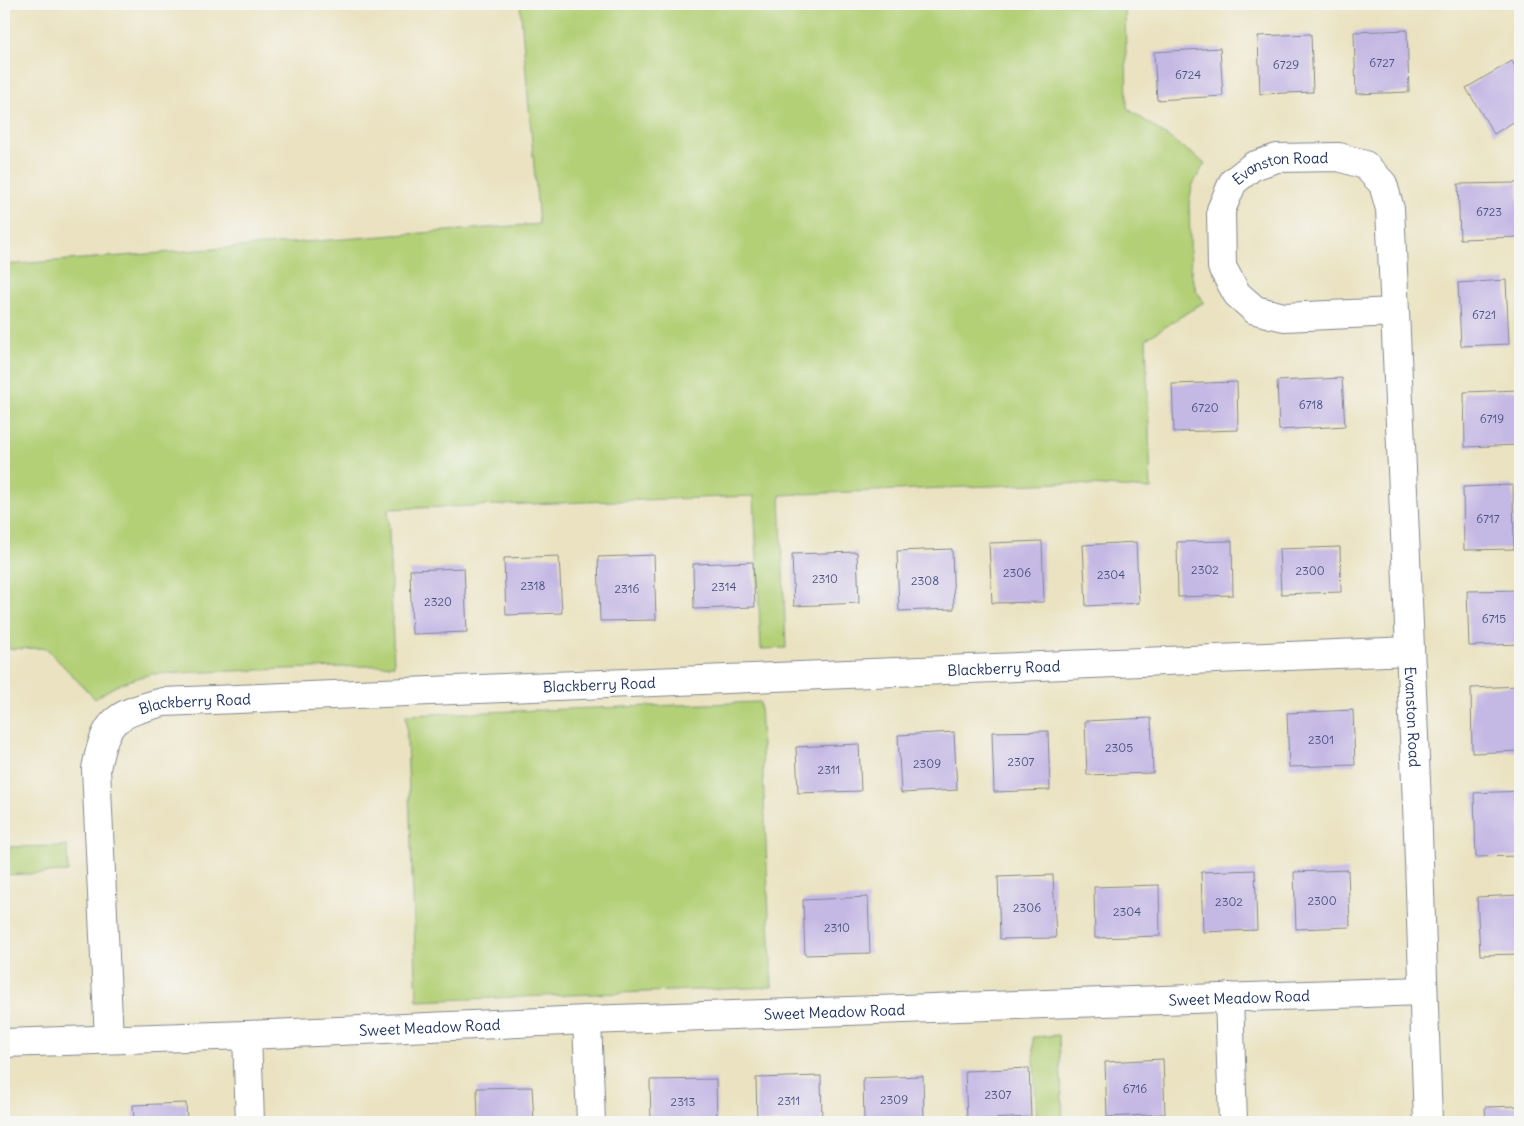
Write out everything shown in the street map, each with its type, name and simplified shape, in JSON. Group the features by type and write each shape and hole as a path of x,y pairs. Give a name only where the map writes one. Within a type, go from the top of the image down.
{"street":[{"name":"Evanston Road","path":"1395,312 1284,317 1255,310 1237,294 1222,267 1221,210 1233,182 1253,166 1277,158 1339,157 1365,165 1384,184 1390,209 1395,312 1410,651 1428,1122"},
{"name":"Blackberry Road","path":"109,1039 96,769 101,745 112,723 130,711 163,702 1410,651"},
{"name":"Sweet Meadow Road","path":"4,1043 247,1035 587,1020 1423,991"},
{"path":"1229,997 1233,1122"},
{"path":"587,1020 591,1122"},
{"path":"247,1035 250,1122"}],"green space":[{"path":"520,4 1125,4 1127,108 1205,163 1192,186 1189,204 1191,272 1196,290 1204,302 1146,339 1151,489 1059,483 780,495 786,648 761,649 754,496 388,509 394,665 152,674 122,684 95,699 46,648 4,649 4,265 539,224"},
{"path":"760,702 772,987 417,1001 406,715"},
{"path":"67,846 68,872 4,875 4,847"},
{"path":"1059,1035 1063,1122 1037,1122 1033,1037"}],"building":[{"path":"1407,30 1409,92 1356,94 1354,32"},
{"path":"1311,34 1313,92 1260,94 1258,36"},
{"path":"1220,48 1223,96 1157,100 1154,52"},
{"path":"1512,61 1520,74 1520,118 1494,134 1466,88"},
{"path":"1518,183 1520,237 1460,239 1458,184"},
{"path":"1506,280 1509,344 1461,346 1458,283"},
{"path":"1342,378 1345,426 1279,430 1277,381"},
{"path":"1237,382 1238,430 1174,432 1172,384"},
{"path":"1520,390 1520,445 1465,447 1464,392"},
{"path":"1513,485 1514,549 1464,550 1463,487"},
{"path":"1042,541 1044,602 992,603 989,543"},
{"path":"1232,541 1233,595 1178,597 1177,542"},
{"path":"1136,542 1139,603 1086,606 1083,545"},
{"path":"1340,547 1341,592 1281,594 1279,549"},
{"path":"952,549 954,609 899,611 897,551"},
{"path":"857,552 859,603 794,606 792,554"},
{"path":"654,555 656,620 600,621 598,557"},
{"path":"559,556 562,613 506,615 504,558"},
{"path":"753,562 755,607 694,609 693,564"},
{"path":"464,568 467,632 412,634 410,570"},
{"path":"1520,590 1520,644 1469,646 1467,591"},
{"path":"1520,686 1520,751 1472,753 1471,688"},
{"path":"1353,710 1355,765 1289,767 1287,713"},
{"path":"1151,718 1153,773 1087,775 1085,721"},
{"path":"1048,731 1050,790 994,792 992,732"},
{"path":"954,732 957,790 901,793 898,735"},
{"path":"859,744 861,791 798,793 796,747"},
{"path":"1520,791 1520,856 1476,857 1474,793"},
{"path":"1255,870 1257,930 1203,932 1201,872"},
{"path":"1348,870 1350,927 1296,929 1294,872"},
{"path":"1053,875 1056,938 1000,939 998,877"},
{"path":"1159,885 1160,936 1095,938 1094,887"},
{"path":"1520,895 1520,954 1480,955 1477,897"},
{"path":"868,897 870,953 805,955 803,900"},
{"path":"1163,1059 1165,1114 1107,1117 1105,1062"},
{"path":"1029,1068 1031,1117 967,1120 965,1071"},
{"path":"821,1076 822,1122 757,1122 756,1078"},
{"path":"923,1076 924,1119 864,1121 863,1078"},
{"path":"716,1079 717,1122 651,1122 650,1080"},
{"path":"532,1087 534,1122 478,1122 477,1088"},
{"path":"186,1103 187,1122 134,1122 133,1105"},
{"path":"1520,1106 1520,1122 1486,1122 1485,1107"}]}
